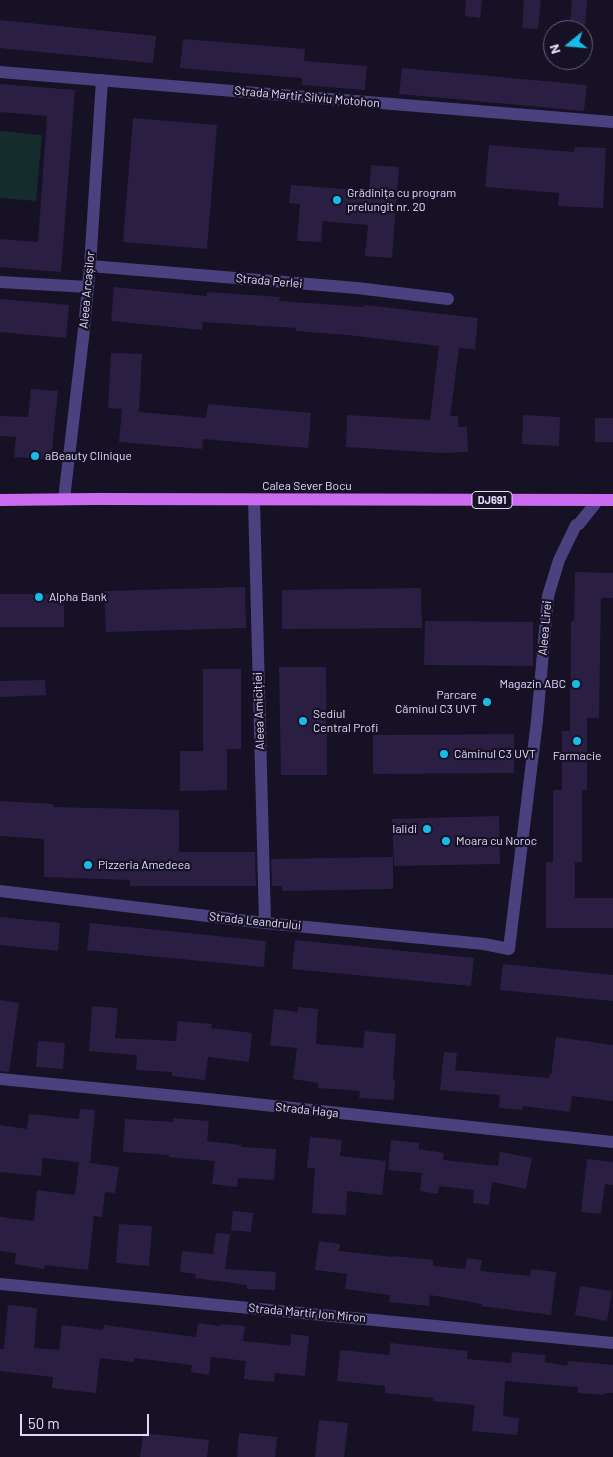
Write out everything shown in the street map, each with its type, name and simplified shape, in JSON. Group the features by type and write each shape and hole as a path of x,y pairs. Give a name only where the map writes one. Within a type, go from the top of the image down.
{"main road":[{"name":"Calea Sever Bocu","path":"0,500 613,500"}],"street":[{"name":"Strada Martir Silviu Motohon","path":"0,72 613,122"},
{"name":"Aleea Arcașilor","path":"64,500 90,266 102,80"},
{"name":"Strada Perlei","path":"90,266 356,288 448,299"},
{"path":"0,282 88,287"},
{"name":"Aleea Amiciției","path":"254,500 265,923"},
{"name":"Aleea Lirei","path":"509,949 537,721 548,596 559,560 576,526 598,500"},
{"name":"Strada Leandrului","path":"0,891 265,923 484,944 509,949"},
{"name":"Strada Haga","path":"0,1079 613,1142"},
{"name":"Strada Martir Ion Miron","path":"0,1284 613,1343"}],"green space":[{"path":"0,131 42,135 36,201 0,198"}],"building":[{"path":"466,0 482,0 480,18 465,16"},
{"path":"524,0 541,0 538,29 522,28"},
{"path":"572,0 587,0 586,20 571,20"},
{"path":"0,20 156,36 153,63 0,48"},
{"path":"183,39 305,49 304,61 367,66 365,90 302,85 302,78 180,68"},
{"path":"402,68 587,85 584,111 399,94"},
{"path":"0,84 75,90 61,272 0,267 0,239 38,242 47,116 0,112"},
{"path":"133,118 217,125 207,249 123,242"},
{"path":"489,145 574,152 575,147 606,148 603,208 558,206 559,193 485,187"},
{"path":"371,165 399,167 392,258 365,256 368,225 323,221 321,242 297,241 300,204 289,203 291,185 369,191"},
{"path":"114,287 207,296 207,292 280,297 279,301 364,307 365,305 478,318 475,349 459,348 450,416 458,416 458,427 467,427 468,452 440,453 346,447 347,415 430,420 439,346 296,331 296,328 203,322 202,330 111,321"},
{"path":"0,299 69,305 66,338 0,332"},
{"path":"111,353 142,354 139,412 206,418 208,404 311,413 308,448 203,439 202,449 119,442 122,409 108,408"},
{"path":"31,389 58,391 51,460 14,457 16,437 0,436 0,416 28,417"},
{"path":"523,415 560,417 559,446 522,444"},
{"path":"595,418 613,418 613,442 595,442"},
{"path":"575,572 613,573 613,598 601,598 599,718 587,718 587,790 582,790 582,862 575,862 575,898 613,898 613,928 546,928 546,862 553,862 553,790 562,790 562,731 570,731 571,621 574,621"},
{"path":"245,587 246,628 106,632 104,591"},
{"path":"421,588 422,628 282,629 282,590"},
{"path":"0,594 64,594 64,627 0,627"},
{"path":"425,621 533,622 533,666 424,665"},
{"name":"Sediul Central Profi","path":"279,667 326,667 327,775 281,775"},
{"path":"203,669 241,669 241,749 227,749 227,790 180,791 180,751 203,751"},
{"path":"45,680 46,695 0,697 0,681"},
{"name":"Căminul C3 UVT","path":"514,734 514,773 373,774 373,735"},
{"path":"0,801 53,804 53,807 179,810 179,852 255,852 256,886 130,886 130,880 44,877 44,839 0,836"},
{"name":"Moara cu Noroc","path":"499,816 500,864 394,866 392,819"},
{"path":"393,857 393,889 282,891 282,886 272,886 271,859"},
{"path":"0,917 60,923 58,951 0,945"},
{"path":"90,923 266,941 264,967 87,950"},
{"path":"295,940 474,958 471,986 292,969"},
{"path":"503,964 613,975 613,1001 500,990"},
{"path":"0,1000 19,1003 9,1072 0,1071"},
{"path":"92,1006 118,1008 115,1038 176,1041 178,1021 212,1024 211,1028 252,1033 249,1062 208,1057 205,1080 172,1076 172,1072 136,1070 137,1055 89,1051"},
{"path":"298,1007 318,1009 316,1044 363,1048 365,1031 396,1034 393,1080 395,1080 394,1100 359,1098 360,1091 318,1088 318,1083 293,1079 297,1048 270,1045 274,1009 298,1012"},
{"path":"556,1037 613,1045 613,1101 572,1096 570,1112 523,1106 522,1110 499,1108 500,1095 440,1090 444,1052 457,1053 455,1070 549,1078"},
{"path":"38,1041 65,1043 63,1069 36,1067"},
{"path":"80,1109 95,1110 90,1163 119,1167 115,1193 105,1192 102,1217 94,1216 88,1270 45,1265 44,1269 15,1264 16,1253 0,1251 0,1217 34,1221 37,1190 75,1195 79,1162 43,1158 41,1176 0,1172 0,1125 27,1129 29,1114 79,1119"},
{"path":"173,1118 209,1121 207,1141 241,1145 241,1147 276,1149 274,1180 238,1178 237,1187 212,1184 215,1161 123,1152 125,1119 173,1122"},
{"path":"310,1137 342,1140 340,1156 386,1161 382,1195 347,1191 346,1215 312,1213 315,1168 307,1168"},
{"path":"391,1140 419,1143 419,1149 444,1153 443,1160 498,1166 500,1152 532,1158 526,1189 492,1182 489,1205 473,1203 474,1190 439,1186 438,1194 420,1191 422,1173 388,1170"},
{"path":"587,1159 613,1162 613,1185 605,1184 601,1214 581,1212"},
{"path":"233,1211 253,1213 251,1232 231,1230"},
{"path":"119,1224 152,1226 149,1266 116,1263"},
{"path":"216,1233 230,1234 225,1269 276,1272 275,1290 247,1289 247,1285 195,1278 196,1274 180,1272 182,1251 213,1254"},
{"path":"319,1241 340,1244 339,1251 433,1260 433,1266 465,1269 467,1258 482,1260 480,1271 530,1276 531,1269 556,1272 551,1315 481,1306 482,1304 430,1295 429,1306 389,1302 390,1295 345,1289 347,1274 315,1270"},
{"path":"580,1286 612,1291 607,1321 575,1315"},
{"path":"8,1305 37,1308 34,1348 59,1350 62,1325 103,1330 104,1325 196,1337 198,1323 220,1326 220,1324 245,1326 243,1341 290,1346 291,1334 309,1336 305,1376 275,1373 274,1382 244,1379 246,1361 211,1357 209,1375 191,1372 192,1365 134,1358 134,1362 100,1358 96,1393 52,1388 53,1377 0,1371 0,1349 4,1349"},
{"path":"390,1343 467,1351 467,1359 511,1363 512,1352 546,1355 545,1362 567,1366 568,1361 613,1365 613,1393 604,1393 604,1395 578,1393 578,1387 505,1381 503,1416 519,1418 517,1435 472,1431 475,1405 433,1401 433,1398 385,1393 385,1386 337,1381 340,1350 389,1355"},
{"path":"319,1420 348,1423 344,1457 315,1457"},
{"path":"143,1433 209,1440 207,1457 140,1457"},
{"path":"239,1433 277,1437 275,1457 237,1457"}],"place":[{"name":"Grădinița cu program prelungit nr. 20","path":"337,200"},
{"name":"aBeauty Clinique","path":"35,456"},
{"name":"Alpha Bank","path":"39,597"},
{"name":"Magazin ABC","path":"576,684"},
{"name":"Parcare Căminul C3 UVT","path":"487,702"},
{"name":"Sediul Central Profi","path":"303,721"},
{"name":"Farmacie","path":"577,741"},
{"name":"Căminul C3 UVT","path":"444,754"},
{"name":"Ialidi","path":"427,829"},
{"name":"Moara cu Noroc","path":"446,841"},
{"name":"Pizzeria Amedeea","path":"88,865"}]}
